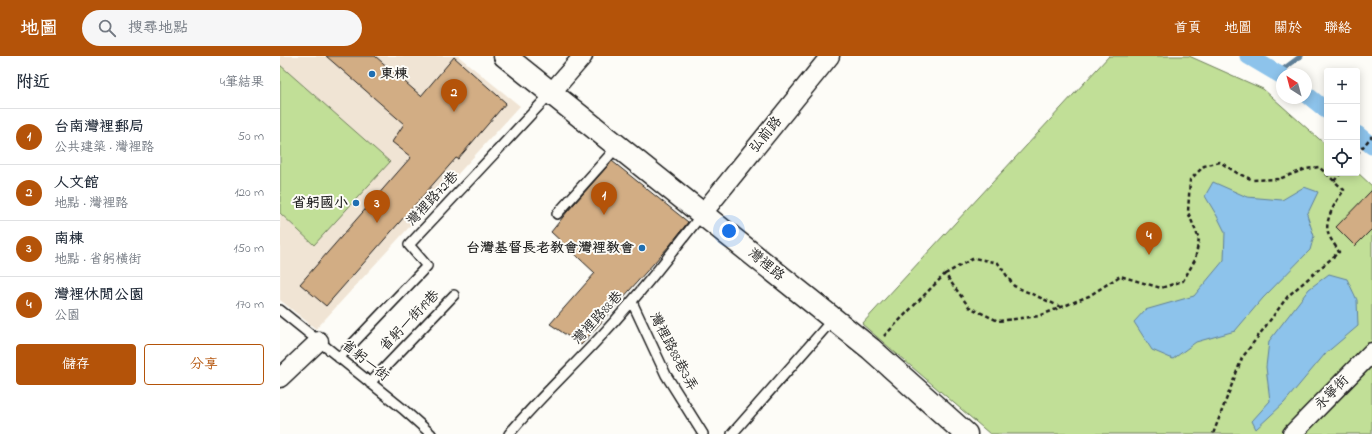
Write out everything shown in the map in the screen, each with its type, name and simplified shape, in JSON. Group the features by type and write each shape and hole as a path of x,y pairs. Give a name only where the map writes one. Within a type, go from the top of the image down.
{"street":[{"name":"灣裡路","path":"504,56 871,349 966,434"},
{"path":"551,93 583,56"},
{"name":"弘前路","path":"702,214 830,56"},
{"path":"280,378 319,341"},
{"name":"永寧街","path":"1292,434 1372,352"}],"lane":[{"name":"灣裡路72巷","path":"339,358 427,266 409,244 551,93"},
{"path":"558,214 617,147"},
{"name":"灣裡路88巷","path":"509,434 524,416 632,302 702,214"},
{"name":"省躬一街19巷","path":"370,383 454,295"},
{"name":"灣裡路88巷3弄","path":"632,302 666,374 702,434"},
{"name":"省躬一街","path":"280,310 403,409 431,434"},
{"path":"732,434 833,319"}],"path":[{"path":"1360,150 1372,136"},
{"path":"945,274 969,307 998,321 1039,316 1089,296 1120,276 1161,288 1183,282 1195,260 1199,240 1188,212 1190,180 1204,166 1220,162 1237,173 1253,180 1279,178 1306,169 1319,167 1344,190 1336,202 1329,218 1328,232 1339,252 1288,296 1242,358 1213,434"},
{"path":"1334,181 1338,176"},
{"path":"871,349 945,274 974,258 998,263 1014,286 1061,307"}],"shaded area":[{"name":"省躬國小","path":"280,56 458,56 520,106 316,329 280,300"}],"green space":[{"path":"1109,56 1189,56 1263,89 1276,101 1276,104 1280,104 1324,143 1324,176 1360,175 1372,186 1372,434 990,434 862,324"},
{"path":"280,65 390,162 314,245 280,213"}],"water":[{"path":"1213,182 1247,197 1282,200 1304,187 1318,192 1307,215 1314,236 1310,250 1263,298 1235,331 1196,342 1173,359 1152,350 1134,322 1145,310 1194,296 1224,260 1225,232 1205,196"},
{"path":"1329,274 1347,279 1357,300 1358,326 1325,354 1284,403 1256,429 1252,421 1270,401 1266,367 1269,341 1309,289"}],"building":[{"path":"326,56 375,56 421,96 454,57 506,103 458,159 456,158 326,306 300,284 411,157 392,142 404,124"},
{"path":"612,161 688,222 670,245 581,345 550,324 595,273 551,232"},
{"path":"1372,190 1372,229 1355,246 1336,227"}],"waterway":[{"path":"1248,56 1276,72"},
{"path":"1285,68 1301,56"},
{"path":"1312,99 1324,109"},
{"path":"1360,136 1372,146"}],"place":[{"name":"東棟","path":"372,74"},
{"name":"人文館","path":"454,112"},
{"name":"省躬國小","path":"356,203"},
{"name":"台南灣裡郵局","path":"604,215"},
{"name":"南棟","path":"377,223"},
{"name":"台灣基督長老教會灣裡教會","path":"642,248"},
{"name":"灣裡休閒公園","path":"1149,255"}]}
